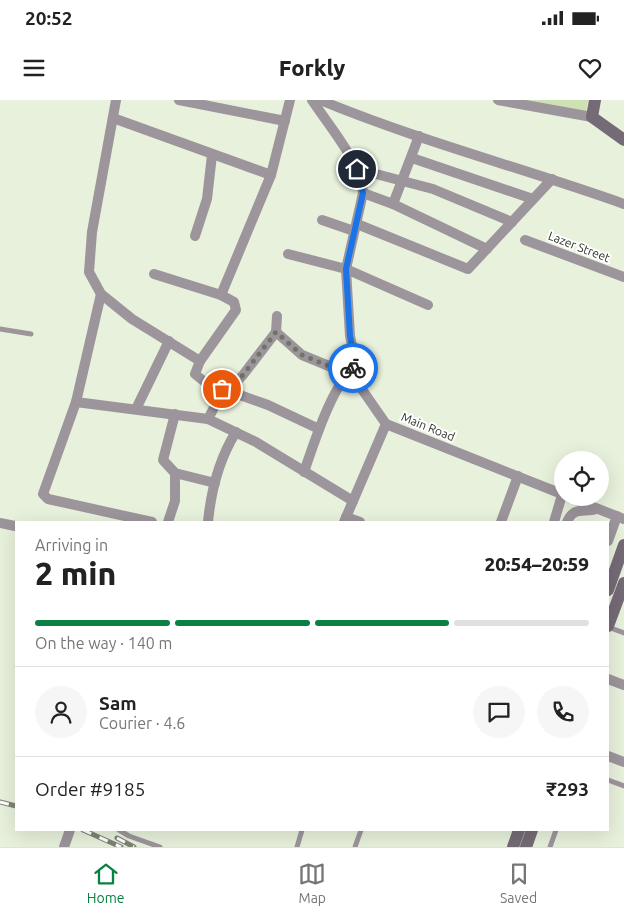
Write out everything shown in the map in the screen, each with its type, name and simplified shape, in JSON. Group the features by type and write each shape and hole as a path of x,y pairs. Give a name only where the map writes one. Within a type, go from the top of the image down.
{"main road":[{"path":"595,100 592,118 624,140"},
{"path":"609,587 624,545"},
{"path":"609,623 624,583"},
{"path":"513,847 519,831"},
{"path":"526,847 532,831"}],"street":[{"path":"116,100 91,240 89,272 101,294 132,319 200,361"},
{"path":"179,100 285,121"},
{"path":"221,295 272,175 290,100"},
{"name":"Main Road","path":"312,100 357,169 363,193 346,269 350,336 361,388 386,424 554,492"},
{"path":"320,100 366,119 624,204"},
{"path":"498,100 592,118"},
{"path":"113,118 272,175"},
{"path":"393,204 419,136"},
{"path":"194,236 207,199 212,155"},
{"path":"412,158 533,199"},
{"path":"357,169 402,180 512,222"},
{"path":"322,220 356,227 468,269 552,179"},
{"path":"363,193 393,204 487,249"},
{"name":"Lazer Street","path":"525,240 624,277"},
{"path":"288,254 346,269 428,304"},
{"path":"154,274 221,295 234,302 236,310 200,361 195,373 197,376 226,391 268,405 319,429"},
{"path":"101,294 76,402 62,445 43,491 45,498 148,521"},
{"path":"208,419 226,391 243,375 276,332 277,316"},
{"path":"276,332 302,355 346,373"},
{"path":"136,409 169,341"},
{"path":"304,472 319,429 346,373 356,366"},
{"path":"76,402 208,419 236,432 353,501"},
{"path":"175,414 163,460 175,473 215,483"},
{"path":"345,520 386,424"},
{"path":"208,521 215,483 228,446 236,432"},
{"path":"168,521 175,501 175,473"},
{"path":"501,521 518,476"},
{"path":"554,521 559,506"},
{"path":"590,506 620,518 609,539"},
{"path":"567,521 570,515 576,510 598,509"},
{"path":"0,524 15,526"},
{"path":"609,679 624,685"},
{"path":"609,756 624,762"},
{"path":"64,847 70,831"}],"lane":[{"path":"0,330 31,334"},
{"path":"609,626 624,632"},
{"path":"609,780 624,786"},
{"path":"120,831 160,847"},
{"path":"297,847 302,831"},
{"path":"355,847 361,831"},
{"path":"550,847 556,831"}],"green space":[{"path":"515,100 588,100 586,113"}],"railway":[{"path":"0,802 15,806"},
{"path":"85,831 121,847"},
{"path":"117,838 134,847"}],"way so far":[{"path":"222,389 226,391 243,375 276,332 302,355 346,373 353,368"}],"route":[{"path":"353,368 356,366 350,336 346,269 363,193 357,169"}]}
